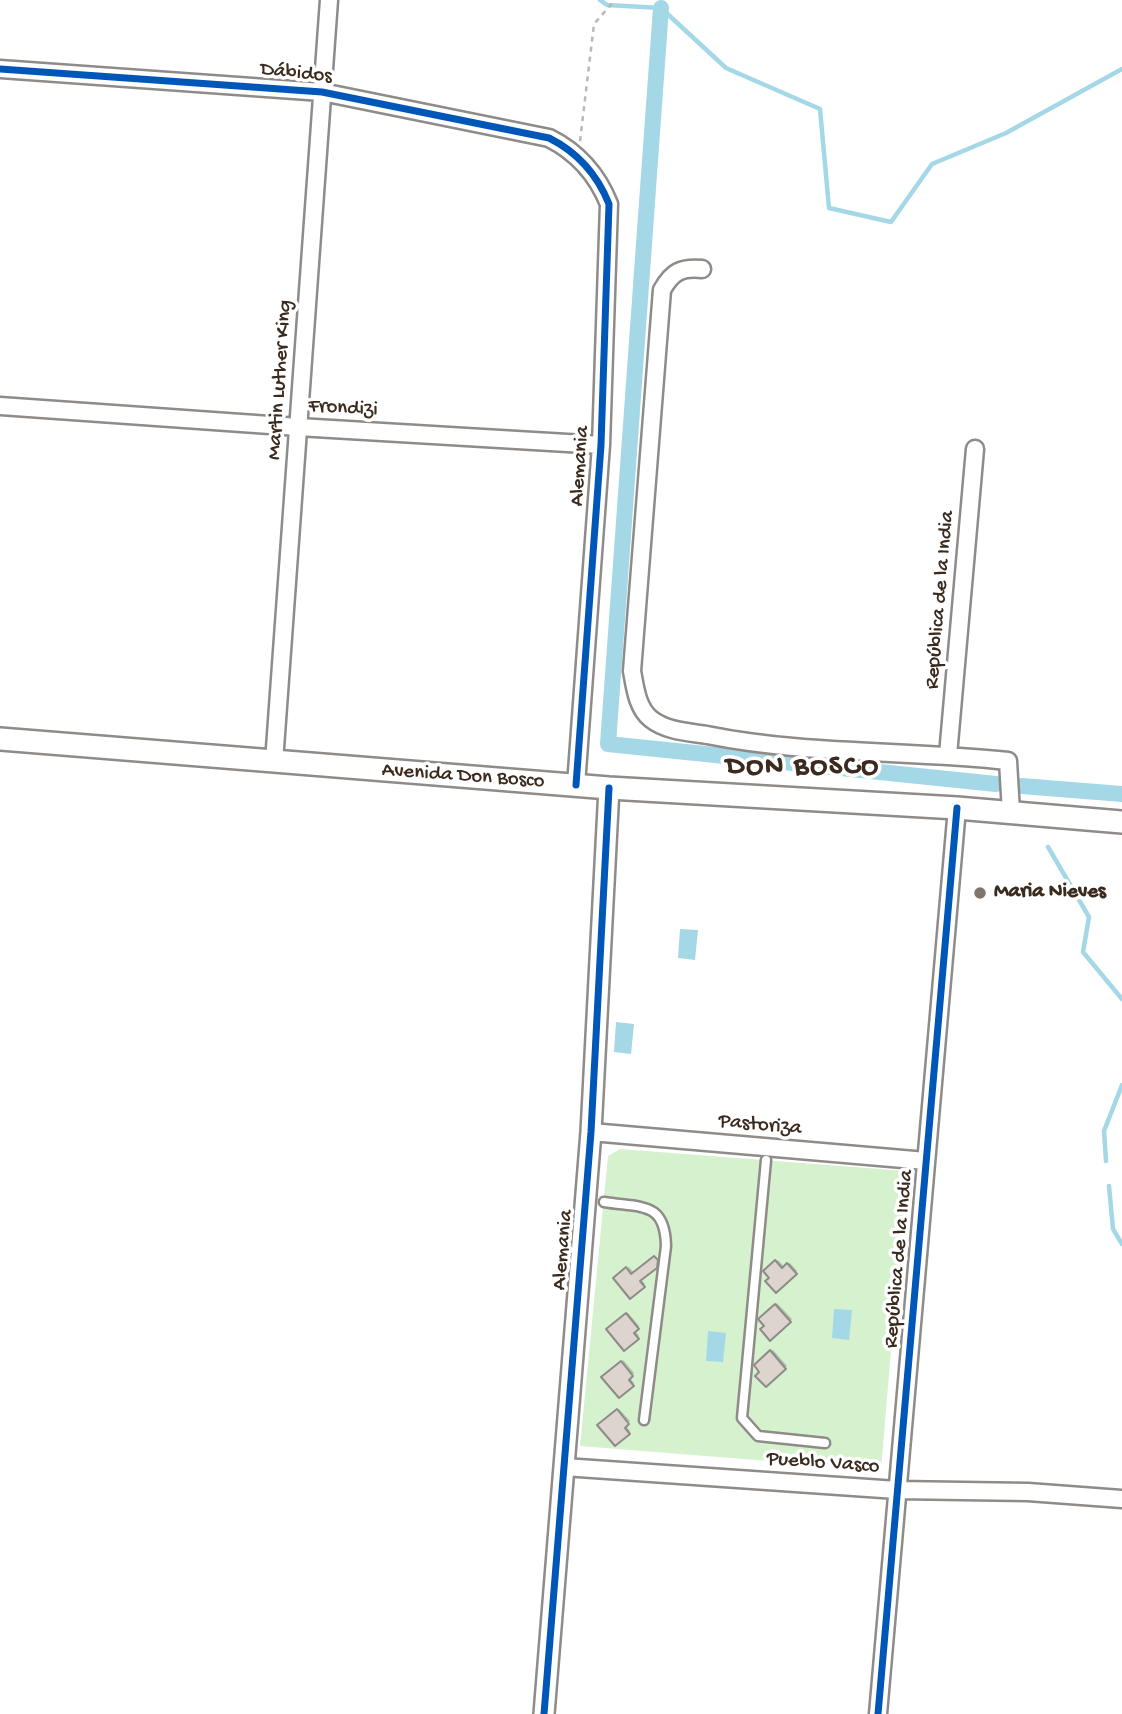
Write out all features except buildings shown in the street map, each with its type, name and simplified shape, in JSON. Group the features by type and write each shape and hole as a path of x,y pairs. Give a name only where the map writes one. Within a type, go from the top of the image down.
{"main road":[{"name":"Avenida Don Bosco","path":"0,739 609,788 957,808 1122,822"}],"street":[{"name":"Martin Luther King","path":"274,762 329,0"},
{"name":"Dábidos","path":"0,69 322,92 549,138 578,158"},
{"name":"Alemania","path":"576,785 601,444 609,204 602,187 578,158"},
{"path":"702,269 685,267 670,276 662,290 632,671 636,696 649,718 667,728 747,743 848,753 948,755 1008,761 1011,812"},
{"name":"Frondizi","path":"0,406 298,427 601,444"},
{"name":"República de la India","path":"948,755 975,449"},
{"name":"Alemania","path":"544,1714 591,1132 609,788"},
{"name":"República de la India","path":"878,1714 957,808"},
{"name":"Pastoriza","path":"591,1132 926,1161"},
{"name":"Pueblo Vasco","path":"564,1468 897,1490 1028,1492 1122,1499"}],"lane":[{"path":"766,1160 742,1418 758,1436 825,1443"},
{"path":"604,1202 649,1209 662,1218 666,1231 643,1420"}],"path":[{"path":"578,158 594,24 615,0"}],"green space":[{"path":"620,1149 906,1171 881,1470 580,1446 608,1156"}],"water":[{"path":"680,929 698,930 695,960 678,958"},
{"path":"616,1022 634,1024 631,1054 614,1052"},
{"path":"834,1309 852,1310 849,1340 832,1338"},
{"path":"708,1331 726,1333 723,1362 706,1361"}],"waterway":[{"path":"600,0 607,5 661,8 726,68 820,109 829,208 891,222 932,164 1006,133 1122,69"},
{"path":"661,8 608,744 996,784"},
{"path":"1022,786 1122,794"},
{"path":"1048,847 1089,917 1083,952 1122,999"},
{"path":"1106,1161 1104,1131 1122,1085"},
{"path":"1109,1186 1113,1229 1122,1244"}],"cycle path":[{"path":"0,69 322,92 549,138 585,165 609,204 601,445 576,785"},
{"path":"544,1714 591,1132 609,788"},
{"path":"878,1714 957,808"}],"place":[{"name":"Maria Nieves","path":"980,893"}],"district":[{"name":"DON BOSCO","path":"803,769"}]}
